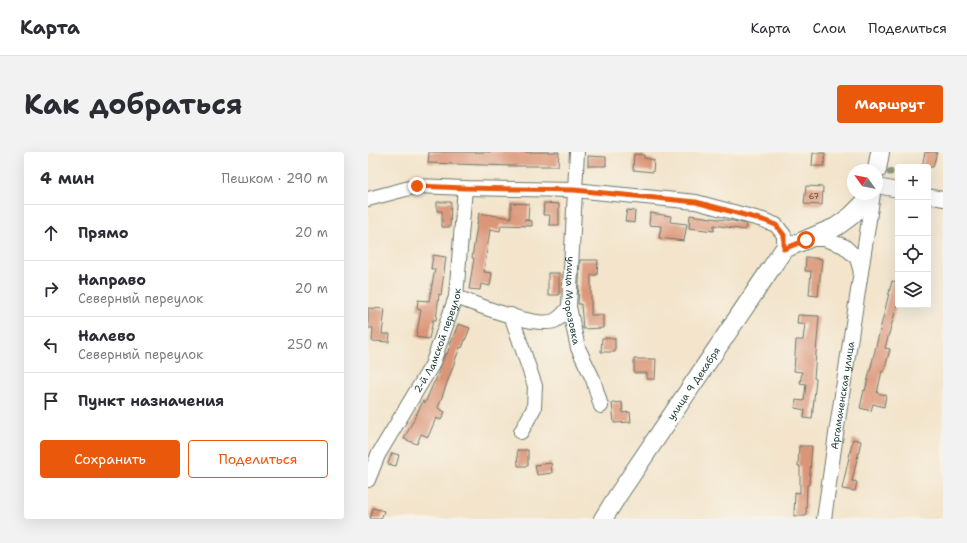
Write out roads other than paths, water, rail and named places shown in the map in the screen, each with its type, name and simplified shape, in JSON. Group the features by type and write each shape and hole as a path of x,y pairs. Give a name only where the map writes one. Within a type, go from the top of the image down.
{"main road":[{"path":"878,164 880,152"},
{"path":"784,249 836,227 852,216 867,200"},
{"name":"улица 9 Декабря","path":"603,519 784,249"}],"street":[{"name":"улица Морозовка","path":"577,152 569,307 578,348 593,379 601,406"},
{"path":"368,198 417,186 574,190 696,202 763,220 776,225 784,235 784,249"},
{"path":"883,187 895,189"},
{"name":"2-й Ламской переулок","path":"368,480 378,455 432,365 456,297 465,188"},
{"path":"931,197 943,199"},
{"name":"Аргамаченская улица","path":"824,519 872,200"},
{"path":"806,240 824,239 844,246 857,258 861,272"},
{"path":"456,297 540,323 556,320 569,307"},
{"path":"511,315 535,386 534,408 521,432"}]}
